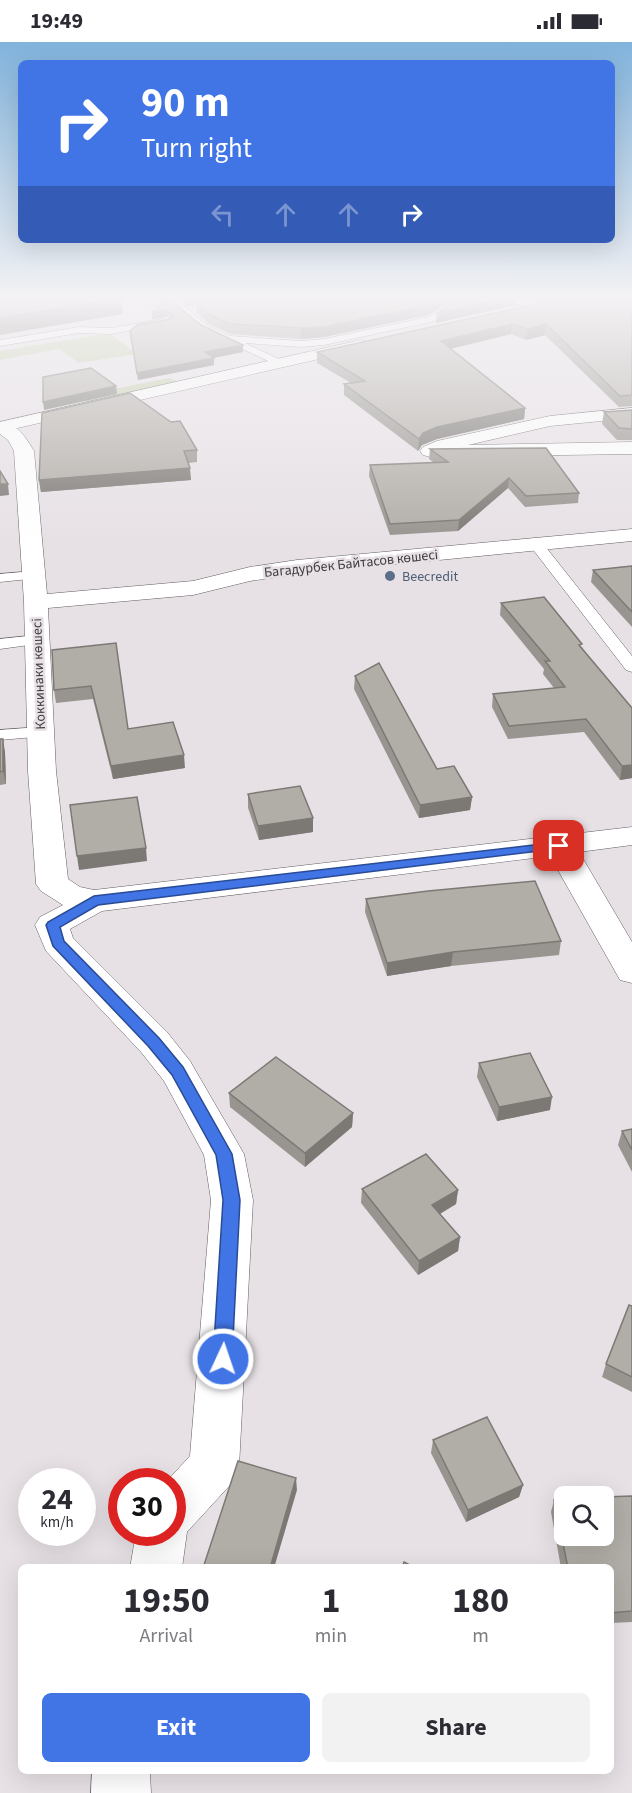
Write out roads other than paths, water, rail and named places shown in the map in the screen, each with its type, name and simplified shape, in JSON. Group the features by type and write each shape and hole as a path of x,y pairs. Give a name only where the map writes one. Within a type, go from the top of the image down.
{"street":[{"path":"1,427 206,380"},
{"path":"632,413 550,421 444,445 430,451 632,448"},
{"name":"Коккинаки көшесі","path":"1,427 15,437 24,451 36,602 40,732 52,884 70,896 94,901"},
{"name":"Багадурбек Байтасов көшесі","path":"36,602 193,588 250,574 297,567 632,535"},
{"path":"186,1498 214,1467 222,1382 232,1200 224,1154 177,1071 154,1042 58,943 52,925 94,901 632,836"},
{"path":"559,846 632,971"},
{"path":"157,1564 160,1546"},
{"path":"121,1774 121,1793"}],"lane":[{"path":"536,544 632,667"},
{"path":"0,578 34,575"},
{"path":"0,644 38,640"},
{"path":"0,735 40,732"}],"place":[{"name":"Beecredit","path":"390,576"}]}
